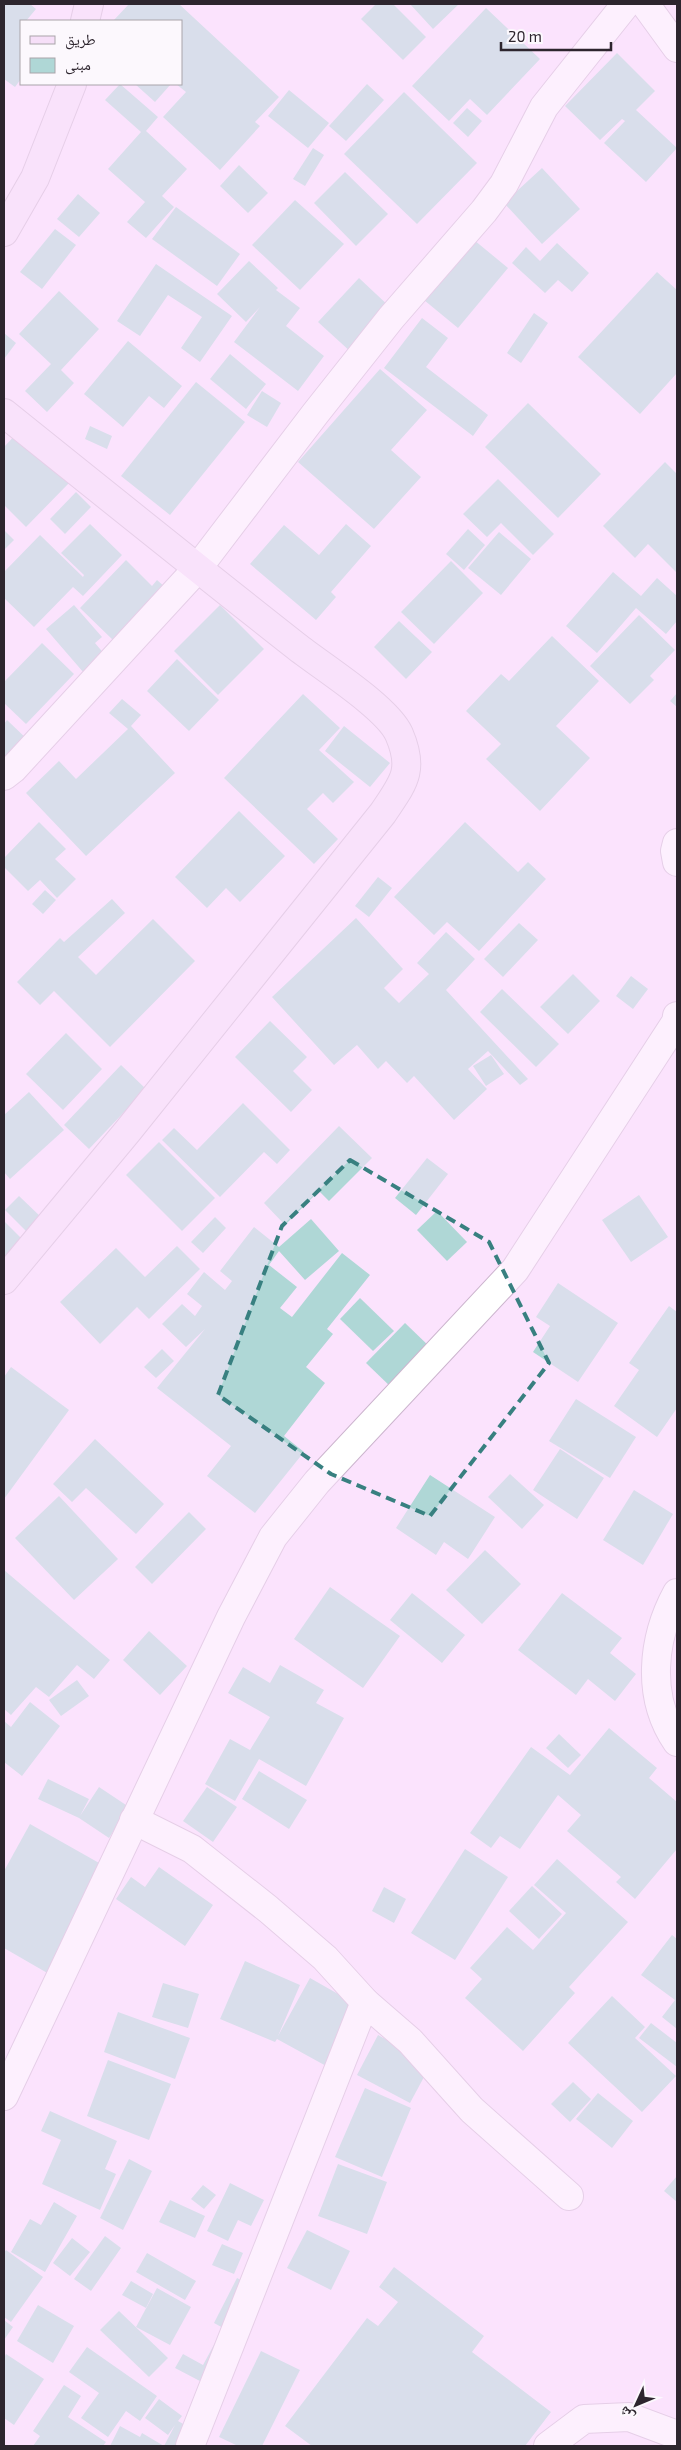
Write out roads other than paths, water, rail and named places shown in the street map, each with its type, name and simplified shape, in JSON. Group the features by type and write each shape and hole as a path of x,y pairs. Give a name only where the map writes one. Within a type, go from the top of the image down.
{"street":[{"path":"85,20 89,4"},
{"path":"4,776 13,769 197,569 391,318 484,211 504,184 544,107 626,4"},
{"path":"645,4 677,48"},
{"path":"4,232 35,178 72,85"},
{"path":"4,414 197,569 371,702 398,732 407,758 404,782 383,813 127,1132 4,1280"},
{"path":"677,843 677,862"},
{"path":"4,2096 231,1616 273,1537 317,1482 515,1270 676,1022 677,1016"},
{"path":"677,1593 666,1613 655,1653 657,1692 667,1728 677,1742"},
{"path":"134,1820 192,1849 324,1958 366,2002 410,2042 472,2110 569,2196"},
{"path":"190,2446 366,2002"},
{"path":"548,2446 584,2419 629,2417 677,2435"}]}
